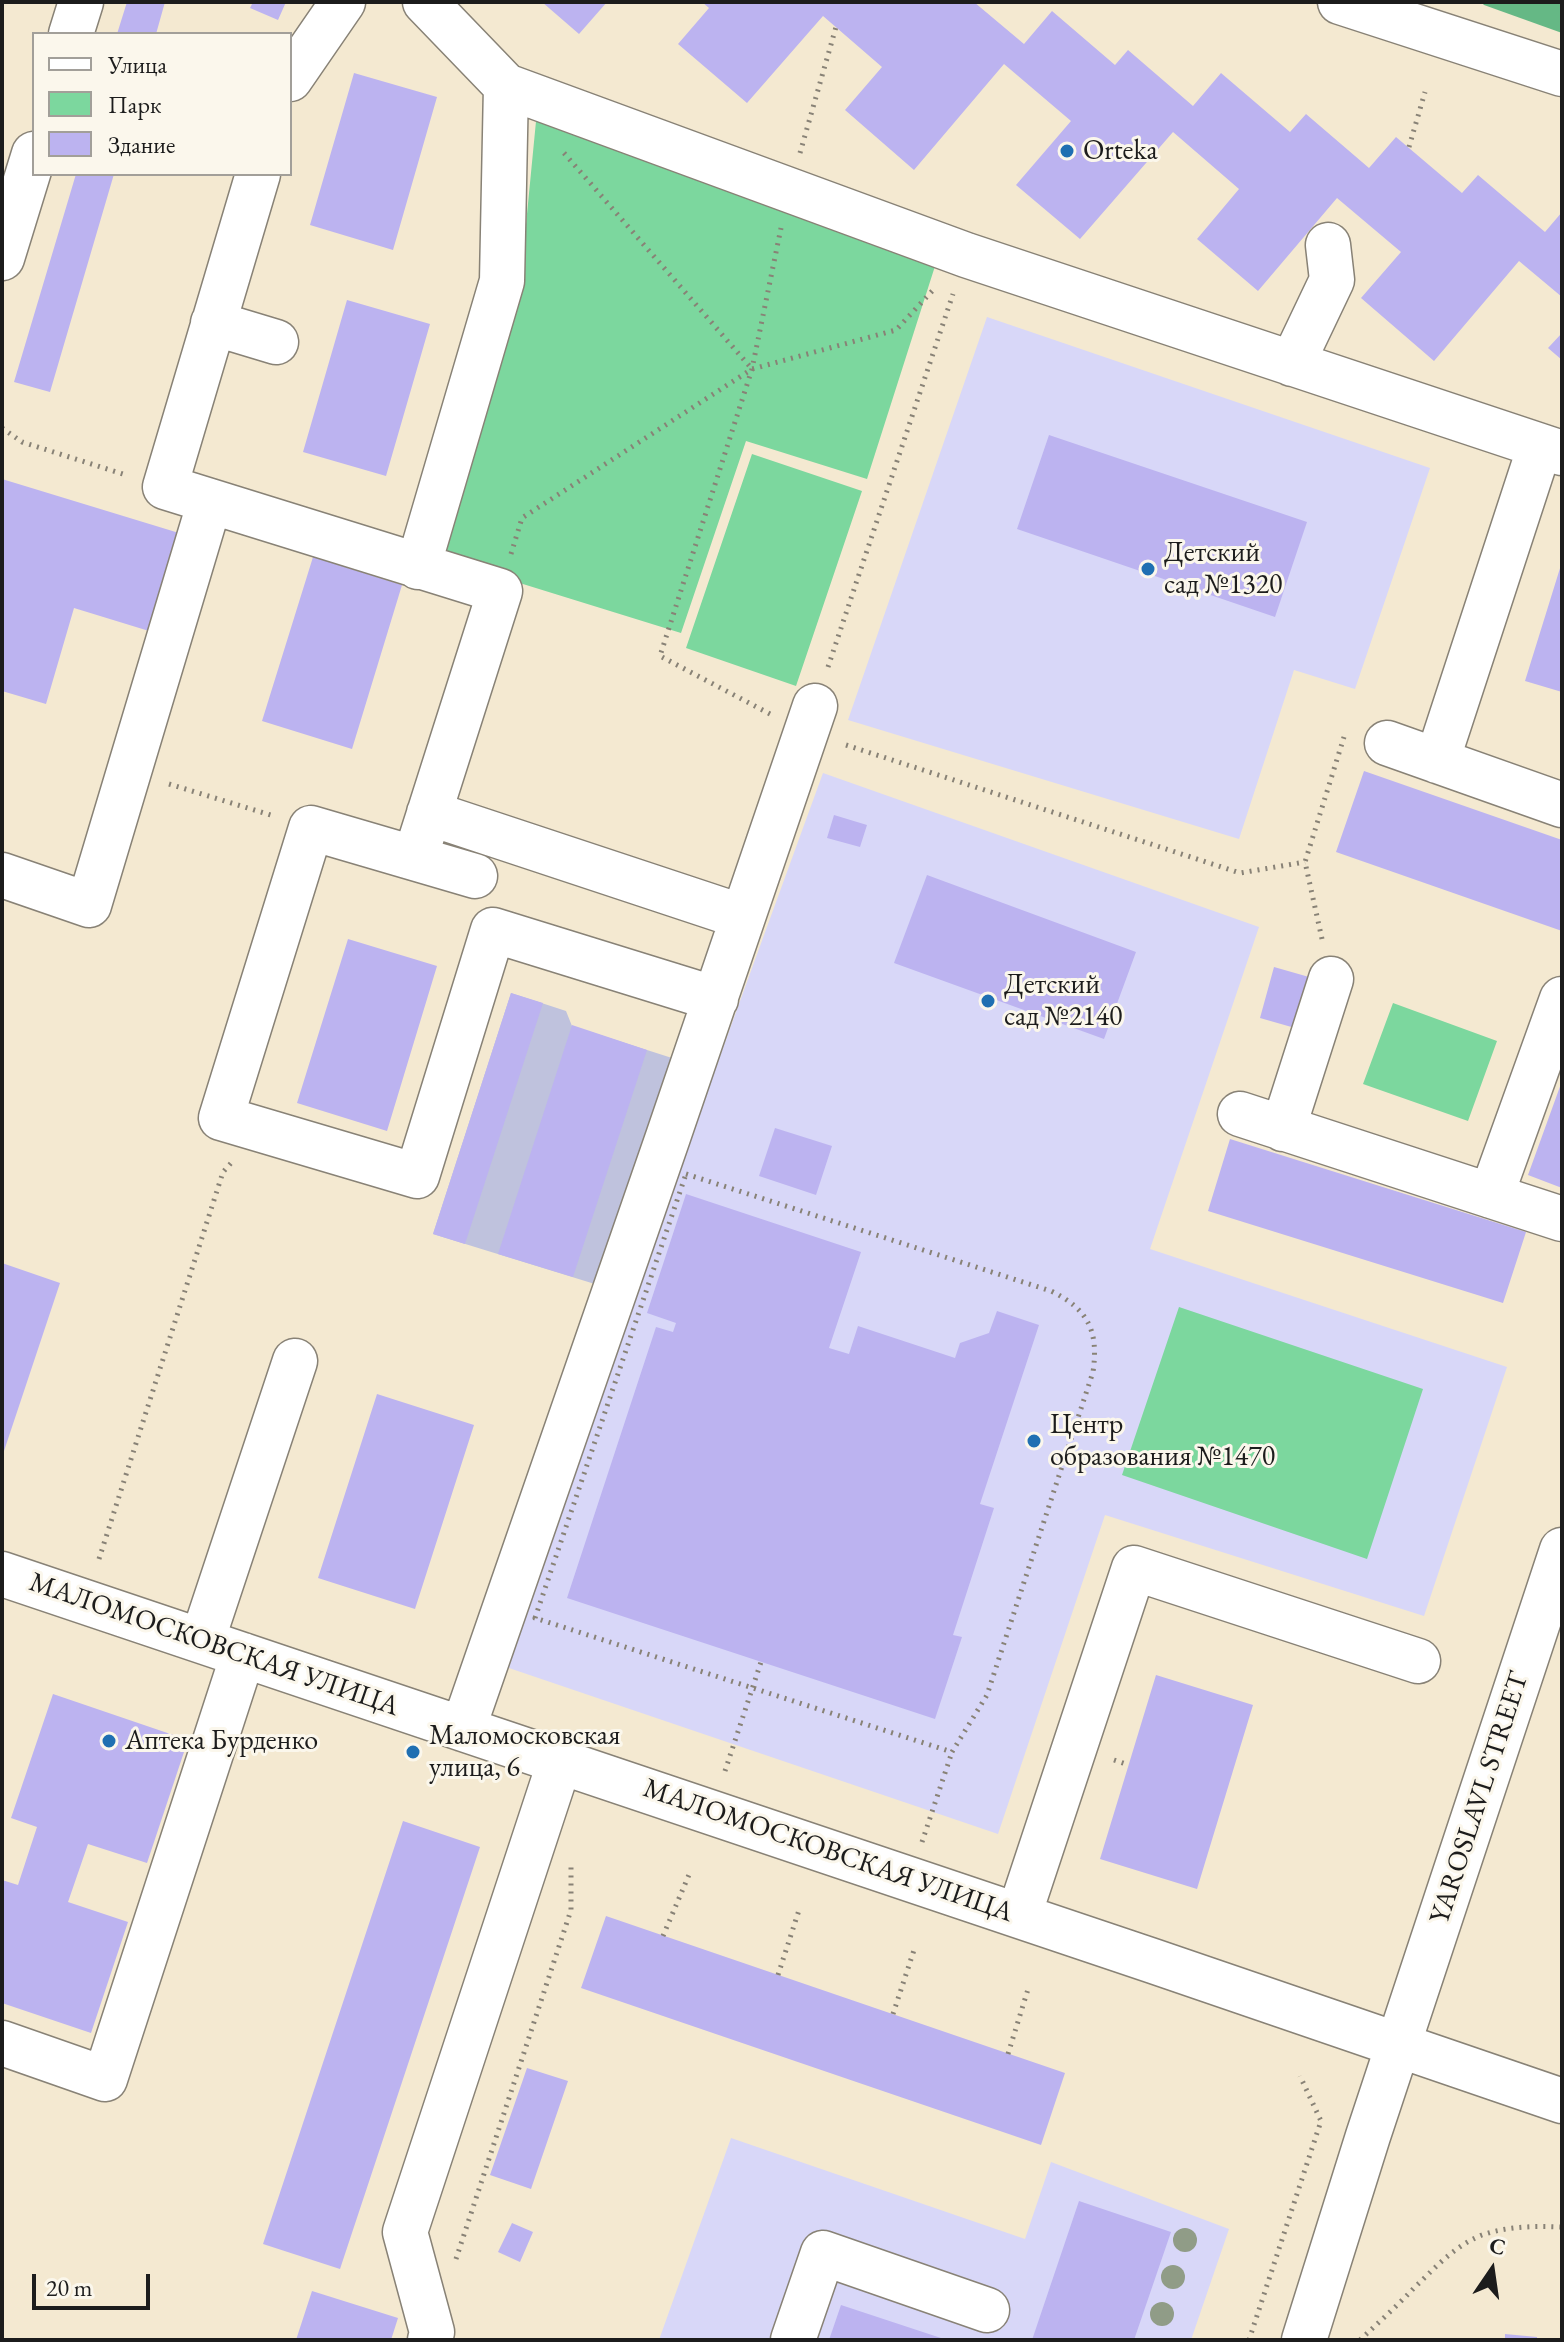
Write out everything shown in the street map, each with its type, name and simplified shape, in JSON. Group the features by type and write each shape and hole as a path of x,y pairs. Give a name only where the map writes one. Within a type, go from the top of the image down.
{"street":[{"path":"72,32 81,2"},
{"path":"292,76 343,2"},
{"path":"425,2 506,86 966,255 1551,449 1437,761"},
{"path":"1340,2 1399,12 1562,74"},
{"path":"418,567 502,281 506,86"},
{"path":"2,258 32,160"},
{"path":"257,176 165,487 500,591 449,692 429,813 415,858"},
{"path":"1292,364 1332,280 1328,245"},
{"path":"213,323 276,342"},
{"path":"2,875 89,905 210,501"},
{"path":"463,1729 810,719"},
{"path":"1387,743 1562,805"},
{"path":"429,813 743,917"},
{"path":"475,876 311,828 221,1118 417,1176 493,930 716,999"},
{"path":"1283,1129 1331,979"},
{"path":"1491,1196 1562,999"},
{"path":"1240,1114 1562,1219"},
{"path":"202,1641 295,1361"},
{"name":"YAROSLAVL STREET","path":"1304,2340 1562,1550"},
{"path":"1019,1915 1134,1568 1418,1661"},
{"name":"МАЛОМОСКОВСКАЯ УЛИЦА","path":"2,1574 1019,1915 1562,2101"},
{"path":"2,2043 105,2079 243,1655"},
{"path":"430,2340 432,2332 405,2232 560,1761"},
{"path":"793,2340 823,2253 987,2310"}],"path":[{"path":"836,27 789,190 752,369 660,656 810,719 1240,873 1305,862"},
{"path":"1409,147 1425,92"},
{"path":"558,145 752,369"},
{"path":"500,591 522,518 752,369 896,330 966,255"},
{"path":"810,719 966,255"},
{"path":"2,428 22,442 165,487"},
{"path":"1331,979 1305,862 1347,729 1387,743"},
{"path":"130,772 311,828"},
{"path":"99,1559 223,1172 263,1130"},
{"path":"909,1879 952,1752 987,1695 1093,1372 1096,1352 1093,1332 1084,1314 1069,1300 1051,1291 686,1174 535,1618 952,1752"},
{"path":"725,1771 761,1662"},
{"path":"452,2272 571,1910 571,1856"},
{"path":"663,1936 691,1870"},
{"path":"778,1975 800,1907"},
{"path":"893,2014 915,1947"},
{"path":"1008,2054 1029,1986"},
{"path":"1249,2340 1321,2121 1300,2076"},
{"path":"1360,2340 1460,2246 1501,2230 1562,2227"}],"shaded area":[{"name":"Детский сад №1320","path":"987,317 1430,468 1355,689 1294,670 1239,839 848,720"},
{"name":"Центр образования №1470","path":"823,773 1259,927 1150,1249 1507,1367 1424,1616 1105,1515 998,1834 506,1667 688,1144"},
{"path":"511,993 566,1011 572,1026 672,1058 598,1285 433,1234"},
{"path":"731,2138 1025,2239 1051,2162 1229,2229 1191,2340 659,2340"}],"green space":[{"path":"1481,2 1562,2 1562,33 1484,5"},
{"path":"537,111 936,263 867,479 746,441 681,633 439,558 520,286"},
{"path":"752,454 862,491 796,686 686,648"},
{"path":"1393,1003 1497,1041 1468,1121 1363,1084"},
{"path":"1179,1307 1423,1389 1367,1559 1122,1475"}],"building":[{"path":"127,2 165,2 157,32 118,32"},
{"path":"253,2 286,2 278,20 250,8"},
{"path":"542,2 607,2 579,34"},
{"path":"702,2 974,2 1024,44 1052,11 1115,65 1128,50 1193,106 1221,73 1290,132 1306,114 1369,168 1396,137 1462,193 1478,175 1545,232 1562,212 1562,297 1519,261 1434,361 1361,298 1401,252 1337,198 1258,291 1197,239 1239,189 1173,132 1080,239 1016,185 1071,121 1004,64 914,170 845,110 882,67 823,16 747,103 678,44 709,8"},
{"path":"354,73 437,97 393,250 310,225"},
{"path":"75,176 113,176 50,392 14,382"},
{"path":"347,300 430,324 386,476 303,452"},
{"path":"1562,333 1562,360 1548,348"},
{"path":"1049,435 1307,522 1275,617 1017,529"},
{"path":"2,479 179,533 149,631 74,608 46,704 2,691"},
{"path":"313,557 402,585 352,749 262,721"},
{"path":"1562,565 1562,692 1525,681"},
{"path":"1364,771 1562,840 1562,931 1336,852"},
{"path":"834,815 867,825 860,847 827,838"},
{"path":"927,875 1136,952 1104,1039 894,963"},
{"path":"348,939 437,966 387,1131 297,1103"},
{"path":"1274,967 1309,977 1295,1028 1260,1018"},
{"path":"511,993 543,1003 465,1244 433,1234"},
{"path":"572,1025 647,1050 573,1277 498,1254"},
{"path":"1562,1081 1562,1188 1528,1175"},
{"path":"775,1128 832,1146 816,1195 759,1176"},
{"path":"1230,1139 1526,1232 1503,1303 1208,1211"},
{"path":"686,1194 861,1252 829,1348 849,1354 858,1326 955,1358 960,1343 989,1333 997,1311 1039,1325 980,1504 994,1508 953,1635 962,1637 935,1719 567,1598 656,1327 673,1332 676,1323 647,1313"},
{"path":"2,1263 60,1283 3,1454 2,1454"},
{"path":"377,1394 474,1425 415,1609 318,1578"},
{"path":"1156,1675 1253,1705 1197,1889 1100,1859"},
{"path":"53,1694 188,1740 147,1863 88,1844 68,1902 128,1922 91,2033 2,2003 2,1880 18,1885 37,1827 11,1818"},
{"path":"403,1821 480,1847 340,2269 263,2244"},
{"path":"606,1916 1065,2073 1041,2145 581,1988"},
{"path":"527,2068 568,2081 531,2189 490,2175"},
{"path":"1079,2201 1171,2232 1134,2340 1032,2340"},
{"path":"512,2223 533,2232 520,2262 498,2252"},
{"path":"312,2291 398,2318 391,2340 296,2340"},
{"path":"841,2305 944,2339 944,2340 829,2340"},
{"path":"1505,2334 1537,2337 1537,2340 1505,2340"}],"place":[{"name":"Orteka","path":"1067,151"},
{"name":"Детский сад №1320","path":"1148,569"},
{"name":"Детский сад №2140","path":"988,1001"},
{"name":"Центр образования №1470","path":"1034,1441"},
{"name":"Аптека Бурденко","path":"109,1741"},
{"name":"Маломосковская улица, 6","path":"413,1752"}]}
